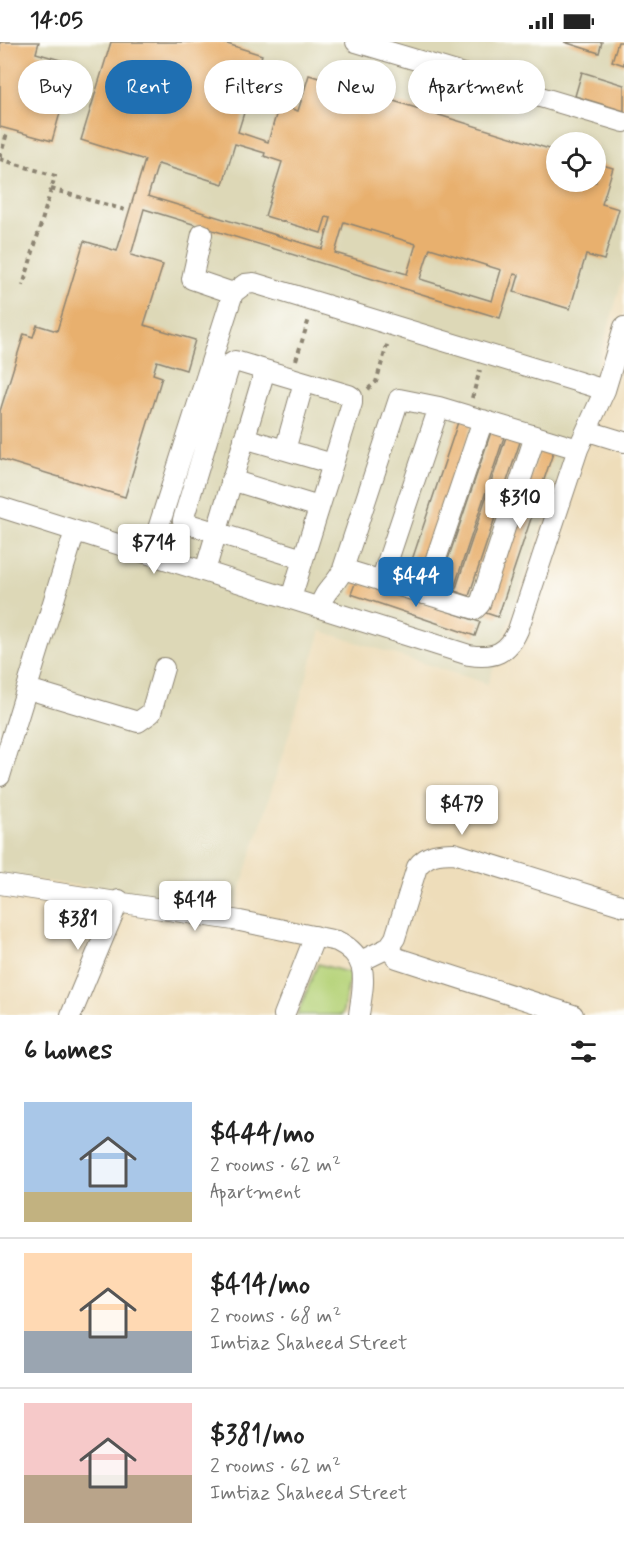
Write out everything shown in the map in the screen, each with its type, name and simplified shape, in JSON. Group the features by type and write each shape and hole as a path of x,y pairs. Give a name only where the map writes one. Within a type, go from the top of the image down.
{"street":[{"path":"356,42 624,122"},
{"path":"202,234 192,279 233,293"},
{"path":"150,554 233,293 245,284 254,283 605,390"},
{"path":"0,507 320,606 469,655 485,658 504,651 518,630 578,449 605,390 624,327"},
{"path":"291,598 333,464 352,397 235,361 230,364 183,516 185,523 303,559"},
{"path":"205,571 265,370"},
{"path":"285,450 297,380"},
{"path":"320,606 324,593 336,583 343,569 396,401 402,398 440,407 578,449"},
{"path":"381,581 440,407"},
{"path":"424,594 475,418"},
{"path":"588,431 624,442"},
{"path":"343,569 473,609 478,607 535,436"},
{"path":"244,438 333,464"},
{"path":"231,480 319,507"},
{"path":"0,776 75,531"},
{"path":"27,689 138,722 151,713 164,668"},
{"path":"361,961 388,948 395,938 417,867 423,859 439,854 454,853 624,906"},
{"path":"0,884 118,900 315,936 347,946 361,961 363,979 359,1015"},
{"path":"71,1015 118,900"},
{"path":"284,1015 315,936"},
{"path":"388,948 397,958 573,1015"}],"path":[{"path":"7,133 0,158 55,176 23,286"},
{"path":"51,189 125,210"},
{"path":"297,380 314,301"},
{"path":"352,397 371,388 376,382 393,324"},
{"path":"475,418 485,352"}],"shaded area":[{"path":"0,42 624,42 624,274 600,356 488,684 321,631 235,907 0,875"}],"green space":[{"path":"318,964 351,973 342,1015 297,1015"}],"building":[{"path":"0,42 39,42 36,53 60,60 18,60 18,114 60,114 52,141 0,127"},
{"path":"111,42 221,42 262,55 260,60 204,60 204,114 244,114 238,132 268,142 276,114 304,114 304,91 309,75 316,77 316,114 396,114 396,102 408,105 408,114 436,114 546,148 546,192 606,192 602,204 619,209 604,260 586,255 570,309 514,292 519,275 514,274 500,318 144,209 131,255 163,265 144,325 195,340 186,370 157,361 153,374 162,377 125,497 0,459 0,411 24,334 33,337 37,325 57,331 84,241 117,251 145,160 81,140 89,114 93,114 93,101 105,62 105,114 192,114 192,60 105,60","holes":["235,144 265,153 264,156 282,162 265,216 321,233 326,217 331,218 322,249 148,196 158,164 223,184","344,222 416,244 407,274 335,253","430,248 501,270 492,301 420,279"]},
{"path":"564,42 602,42 599,53"},
{"path":"618,42 624,42 624,65 612,61"},
{"path":"582,72 624,85 624,111 575,96"},
{"path":"606,166 613,168 606,191"},
{"path":"459,419 473,423 421,580 407,575"},
{"path":"492,429 505,434 453,591 439,586"},
{"path":"507,434 521,439 469,596 455,591"},
{"path":"541,446 554,450 498,617 486,613"},
{"path":"356,581 480,622 475,636 351,594"}]}
